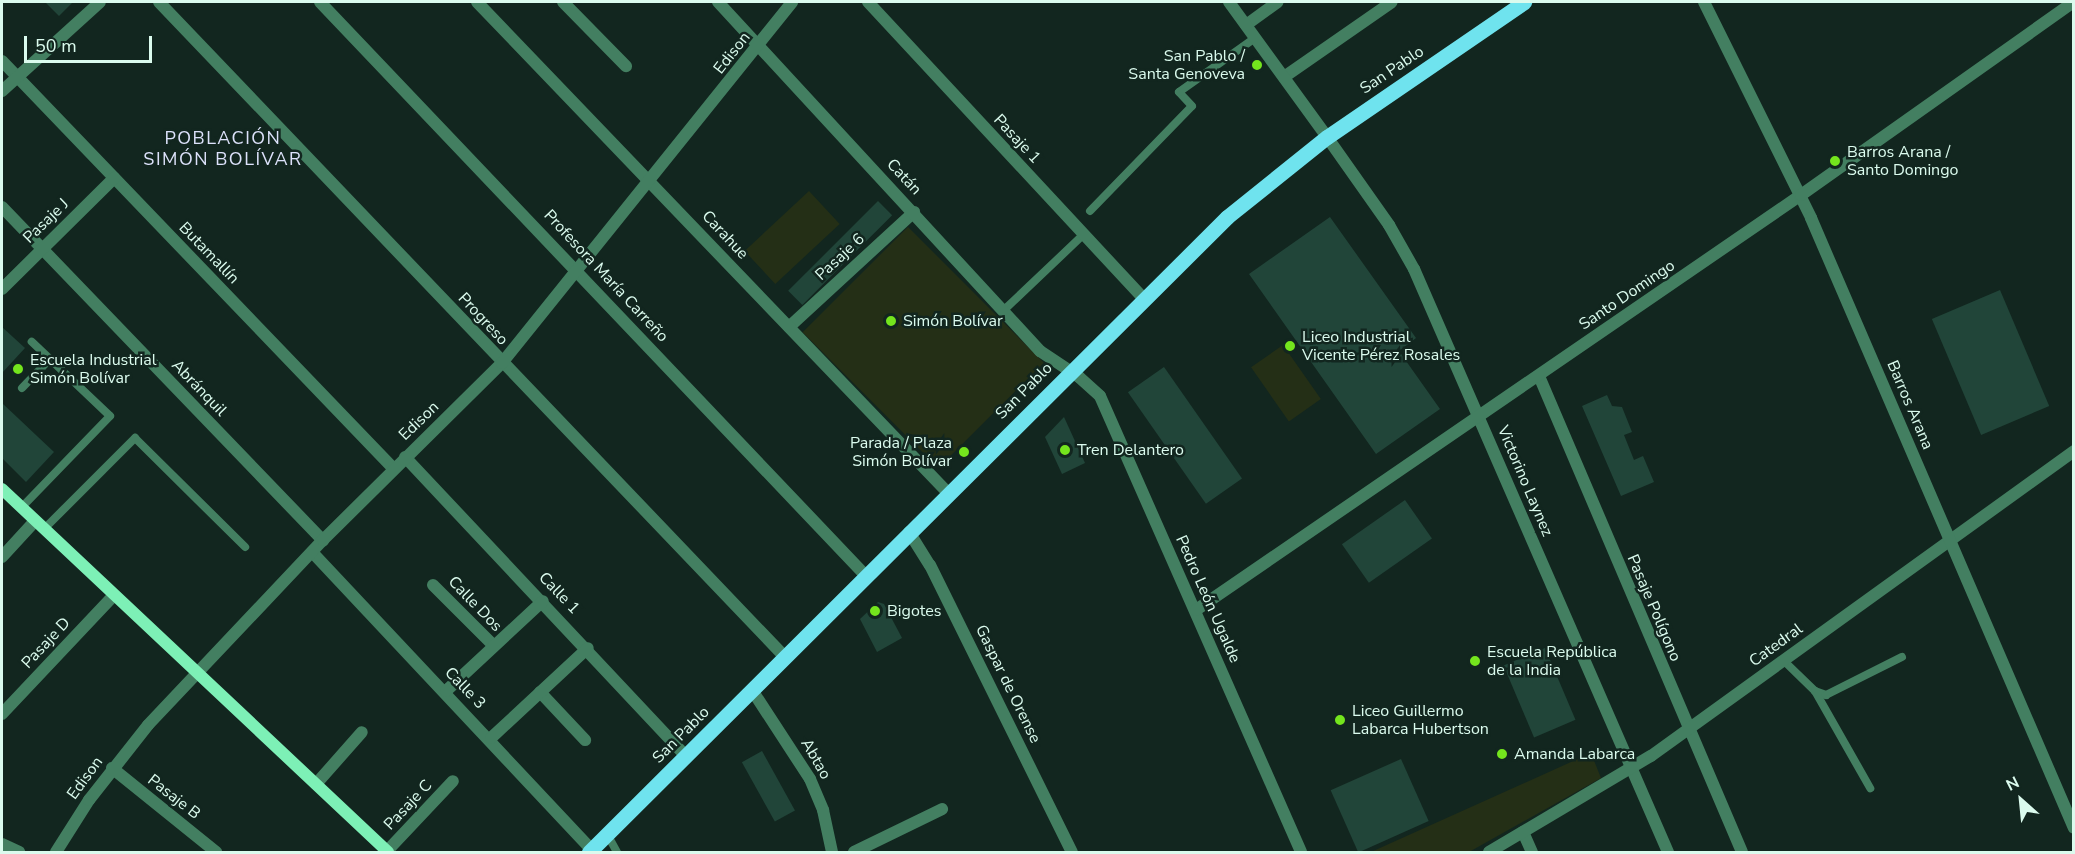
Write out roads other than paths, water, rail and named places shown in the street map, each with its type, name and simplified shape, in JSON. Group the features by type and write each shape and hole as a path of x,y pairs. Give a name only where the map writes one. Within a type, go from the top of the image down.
{"main road":[{"name":"San Pablo","path":"590,851 1069,371 1254,194 1327,137 1524,2"},
{"path":"2,489 388,852"}],"street":[{"path":"2,91 100,2"},
{"name":"Progreso","path":"159,2 785,657"},
{"name":"Carahue","path":"477,2 948,493"},
{"path":"563,2 626,66"},
{"name":"Catán","path":"718,2 1045,356 1069,371"},
{"name":"Edison","path":"56,852 112,768 197,673 393,468 502,363 579,271 792,2"},
{"name":"Pasaje 1","path":"868,2 1143,298"},
{"name":"Victorino Laynez","path":"1228,2 1327,137 1402,247 1479,416 1630,770 1668,852"},
{"path":"1246,25 1278,2"},
{"path":"1284,77 1392,2"},
{"name":"Barros Arana","path":"1704,2 1801,195 2073,828"},
{"name":"Santo Domingo","path":"1196,610 1801,195 2073,2"},
{"name":"Profesora María Carreño","path":"325,3 866,576"},
{"name":"Butamallín","path":"2,61 393,468"},
{"name":"Pasaje J","path":"2,289 114,178"},
{"name":"Abránquil","path":"2,207 323,540"},
{"name":"Pasaje 6","path":"789,327 914,212"},
{"name":"Pedro León Ugalde","path":"1069,371 1100,396 1301,852"},
{"name":"Pasaje Polígono","path":"1539,376 1742,852"},
{"name":"Catedral","path":"1489,852 1630,770 2073,451"},
{"name":"Calle 1","path":"405,457 588,648 686,756"},
{"path":"2,557 39,525"},
{"name":"Gaspar de Orense","path":"909,532 930,565 1072,852"},
{"name":"Calle 3","path":"312,552 491,738 590,851"},
{"name":"Calle Dos","path":"433,585 494,646"},
{"name":"Pasaje D","path":"2,714 114,595"},
{"path":"446,691 543,601"},
{"path":"491,738 588,648"},
{"name":"Abtao","path":"752,690 810,779 823,810 832,852"},
{"path":"540,692 585,740"},
{"path":"316,784 362,732"},
{"name":"Pasaje B","path":"112,768 216,852"},
{"name":"Pasaje C","path":"388,852 453,781"},
{"path":"854,852 942,809"},
{"path":"1523,832 1532,852"},
{"path":"2,844 19,852"}],"lane":[{"path":"1090,211 1192,106 1179,92 1255,38"},
{"path":"1004,310 1083,236"},
{"path":"21,508 110,416 32,342"},
{"path":"22,388 50,359"},
{"path":"39,525 135,438 245,548"},
{"path":"1815,691 1827,695 1850,687 1902,657"},
{"path":"1783,660 1815,691 1870,788"},
{"path":"607,834 617,852"}],"place":[{"name":"San Pablo / Santa Genoveva","path":"1257,65"},
{"name":"Barros Arana / Santo Domingo","path":"1835,161"},
{"name":"Simón Bolívar","path":"891,321"},
{"name":"Liceo Industrial Vicente Pérez Rosales","path":"1290,346"},
{"name":"Escuela Industrial Simón Bolívar","path":"18,369"},
{"name":"Tren Delantero","path":"1065,450"},
{"name":"Parada / Plaza Simón Bolívar","path":"964,452"},
{"name":"Bigotes","path":"875,611"},
{"name":"Escuela República de la India","path":"1475,661"},
{"name":"Liceo Guillermo Labarca Hubertson","path":"1340,720"},
{"name":"Amanda Labarca","path":"1502,754"}],"district":[{"name":"POBLACIÓN SIMÓN BOLÍVAR","path":"223,149"}]}
